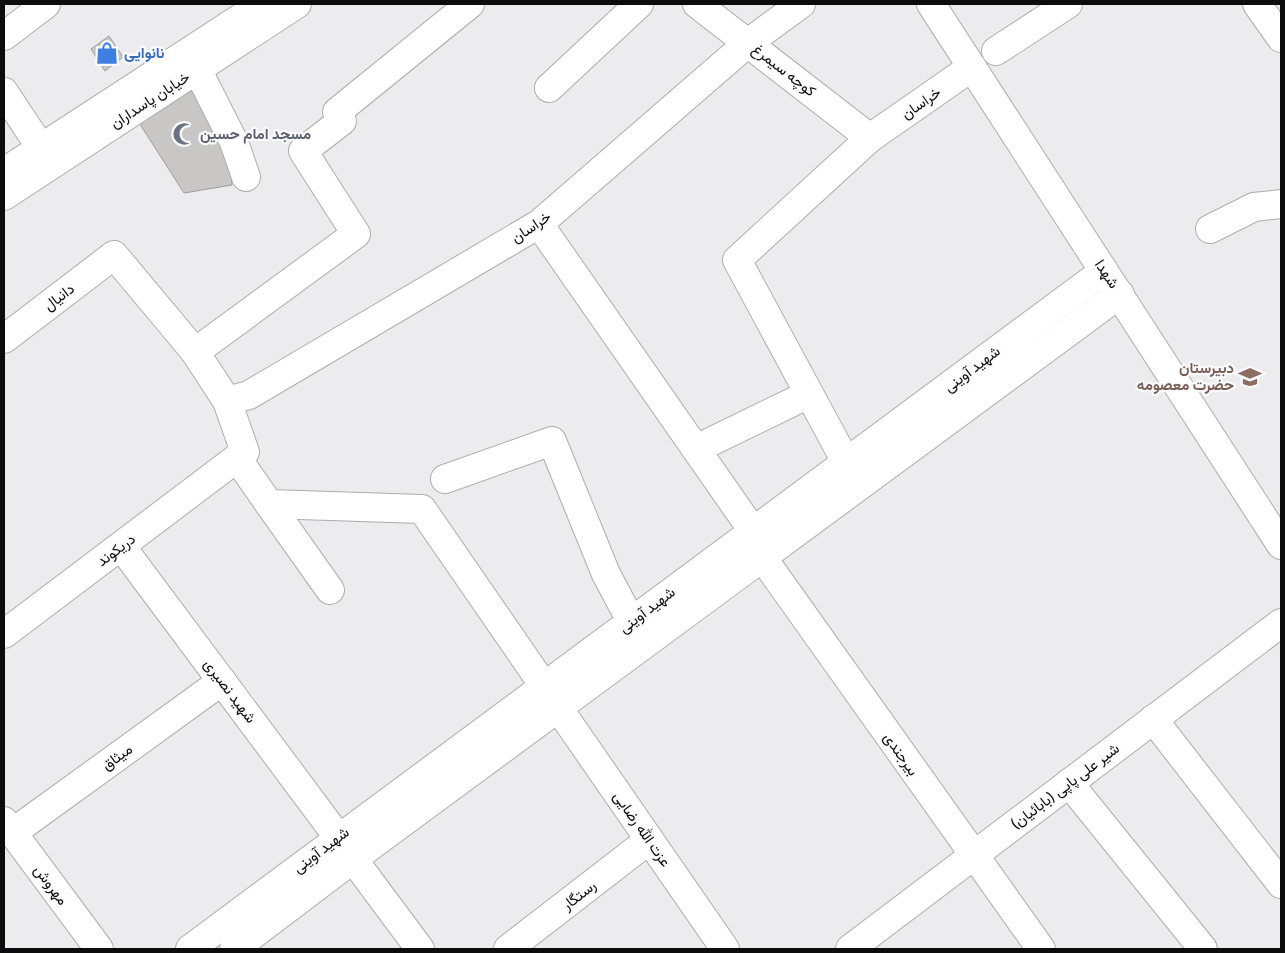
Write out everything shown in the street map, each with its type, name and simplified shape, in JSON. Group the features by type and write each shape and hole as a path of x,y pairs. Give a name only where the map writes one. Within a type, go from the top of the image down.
{"street":[{"path":"4,36 46,4"},
{"name":"خیابان پاسداران","path":"4,172 262,4"},
{"name":"خیابان پاسداران","path":"4,196 297,4"},
{"path":"330,590 269,504 233,462 245,452 227,401 195,352 356,234 303,151 342,121 337,112 470,4"},
{"path":"549,88 639,4"},
{"name":"کوچه سیمرغ","path":"697,4 749,42 870,138"},
{"name":"خراسان","path":"227,401 249,395 539,224 749,42 801,4"},
{"name":"شهدا","path":"931,4 1281,546"},
{"path":"996,51 1068,4"},
{"path":"1257,4 1281,38"},
{"name":"خراسان","path":"809,394 737,260 870,138 972,67"},
{"path":"197,69 234,142 246,177"},
{"path":"4,92 41,148"},
{"path":"1210,229 1254,207 1281,204"},
{"path":"539,224 754,530"},
{"name":"دانیال","path":"4,339 114,255 195,352"},
{"name":"شهید آوینی","path":"234,949 346,848 544,686 1104,271"},
{"name":"شهید آوینی","path":"190,949 559,709 1120,294"},
{"path":"696,449 809,394 846,462"},
{"path":"445,479 552,441 606,574 631,621"},
{"name":"دریکوند","path":"4,634 233,462"},
{"path":"269,504 422,509 544,686"},
{"name":"شهید نصیری","path":"121,546 420,949"},
{"name":"بیرجندی","path":"762,557 1041,949"},
{"name":"شیر علی پاپی (بابائیان)","path":"850,949 1281,623"},
{"name":"میثاق","path":"8,827 222,681"},
{"name":"عزت الله رضایی","path":"559,709 725,949"},
{"path":"1154,720 1281,884"},
{"path":"1069,783 1203,949"},
{"name":"مهروش","path":"8,827 99,949"},
{"name":"رستگار","path":"508,949 649,840"}],"building":[{"name":"نانوایی","path":"109,36 123,57 105,71 91,49"},
{"name":"مسجد امام حسین","path":"197,77 228,149 232,185 184,193 136,118"}],"place":[{"name":"نانوایی","path":"107,53"},
{"name":"مسجد امام حسین","path":"184,134"},
{"name":"دبیرستان حضرت معصومه","path":"1250,377"}]}
